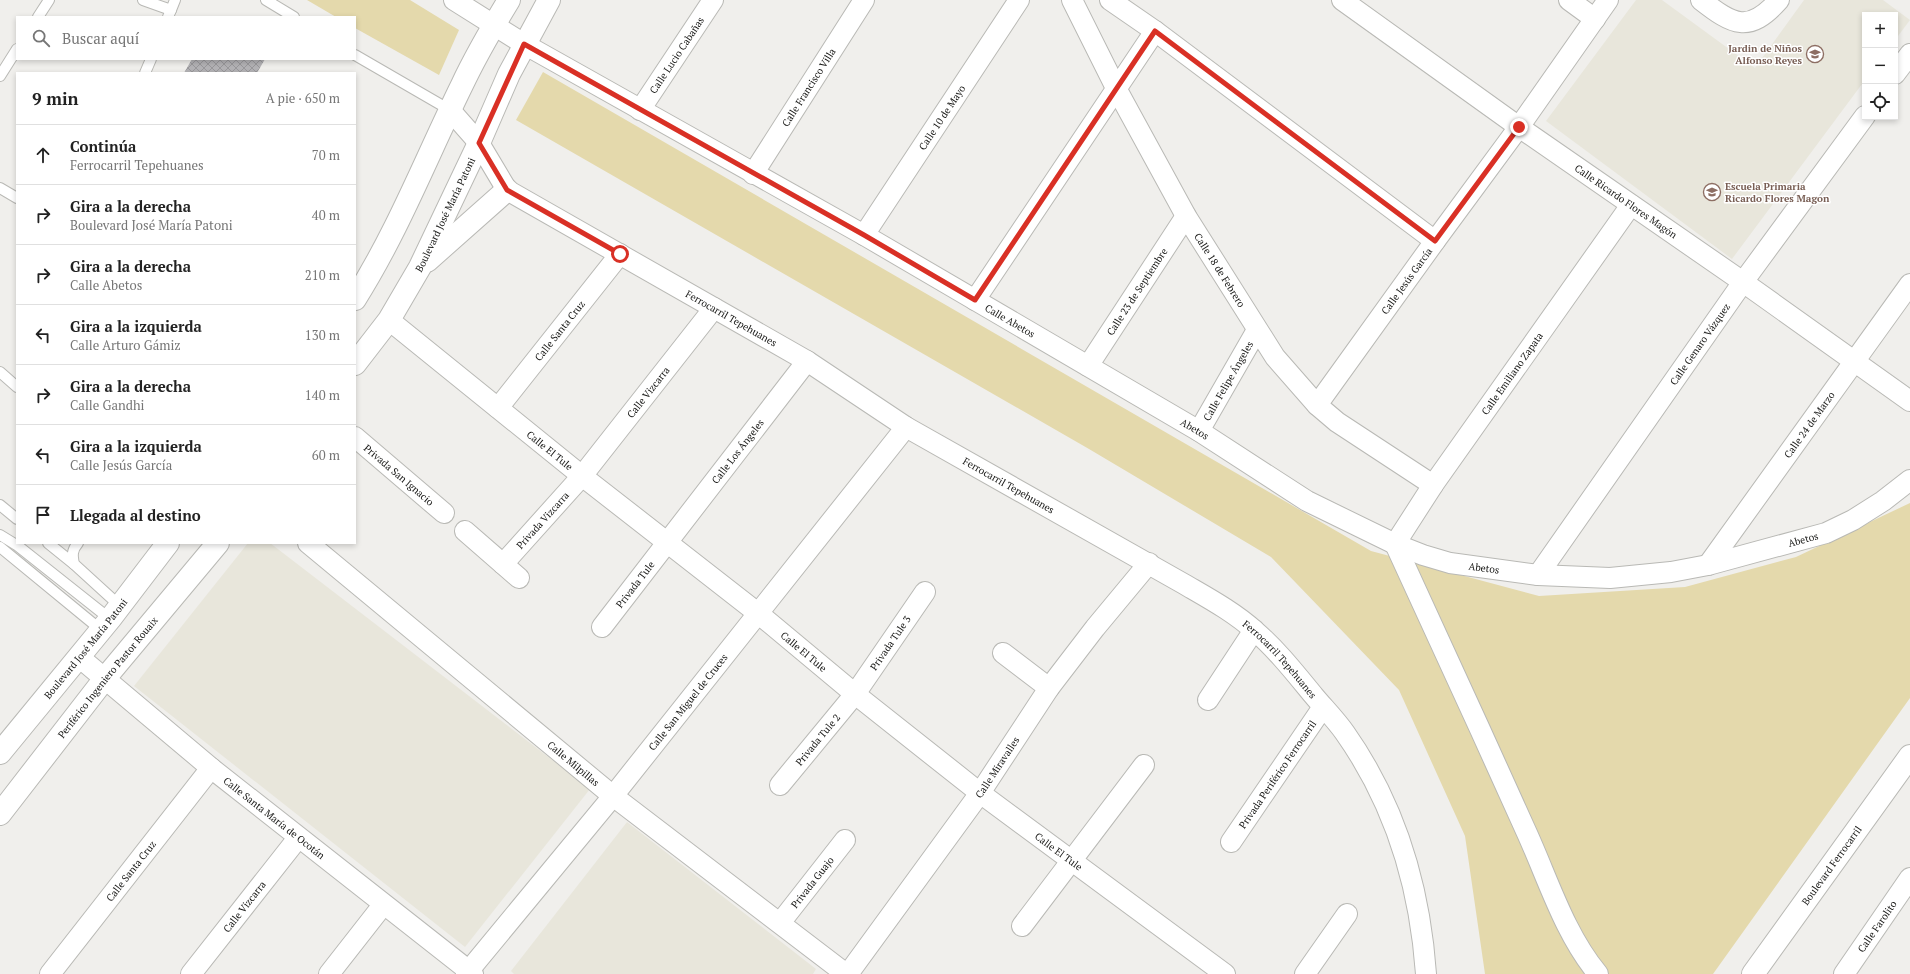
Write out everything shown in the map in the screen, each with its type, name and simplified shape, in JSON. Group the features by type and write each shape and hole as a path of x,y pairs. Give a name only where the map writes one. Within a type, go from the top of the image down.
{"main road":[{"path":"356,297 392,232 450,110 493,26 509,0"},
{"name":"Boulevard José María Patoni","path":"388,320 420,267 524,44 549,0"},
{"path":"420,267 507,190"},
{"path":"356,363 388,320"},
{"name":"Boulevard José María Patoni","path":"3,743 80,657 167,544"},
{"name":"Periférico Ingeniero Pastor Rouaix","path":"0,814 106,677 217,544"},
{"name":"Boulevard Ferrocarril","path":"1753,974 1910,756"}],"street":[{"name":"Calle Lucio Cabañas","path":"640,110 713,0"},
{"name":"Calle Francisco Villa","path":"753,174 864,0"},
{"name":"Calle 10 de Mayo","path":"864,235 1019,0"},
{"name":"Calle 18 de Febrero","path":"1072,0 1116,88 1186,216 1275,357 1317,405 1337,422 1433,485"},
{"path":"1110,0 1155,31 1435,241"},
{"name":"Calle Ricardo Flores Magón","path":"1342,0 1519,127 1743,282 1910,401"},
{"path":"1569,0 1595,19"},
{"name":"Calle Jesús García","path":"1317,405 1519,127 1608,0"},
{"path":"1701,0 1731,20 1742,22 1753,21 1770,10 1779,0"},
{"name":"Calle Abetos","path":"466,3 493,26 753,174 864,235 1088,366"},
{"path":"975,300 1155,31"},
{"path":"1898,70 1910,54"},
{"name":"Ferrocarril Tepehuanes","path":"450,110 479,143 507,190 807,361 906,426 1149,563 1218,604 1254,630 1281,655 1344,732 1374,781 1388,810 1401,843 1419,911 1426,974"},
{"name":"Calle Genaro Vázquez","path":"1538,575 1743,282 1862,120"},
{"name":"Calle Emiliano Zapata","path":"1395,544 1433,485 1631,205"},
{"name":"Calle 23 de Septiembre","path":"1088,366 1186,216"},
{"name":"Calle Santa Cruz","path":"498,408 620,254"},
{"name":"Calle 24 de Marzo","path":"1708,565 1910,284"},
{"name":"Calle Vizcarra","path":"582,476 714,308"},
{"name":"Calle El Tule","path":"388,320 582,476 759,614 855,694 980,793 1225,974"},
{"name":"Calle Felipe Ángeles","path":"1199,431 1257,330"},
{"name":"Calle Los Ángeles","path":"669,543 807,361"},
{"name":"Abetos","path":"1088,366 1199,431 1307,501 1395,544 1423,555 1450,563 1538,575 1610,578 1671,572 1708,565 1826,533 1853,520 1883,501 1910,480"},
{"name":"Calle San Miguel de Cruces","path":"469,973 759,614 906,426"},
{"name":"Privada San Ignacio","path":"356,438 444,513"},
{"name":"Privada Vizcarra","path":"503,564 582,476"},
{"path":"465,531 519,578"},
{"name":"Privada Tule","path":"602,628 669,543"},
{"name":"Calle Milpillas","path":"309,544 613,796 847,974"},
{"path":"1395,544 1538,856 1567,923 1590,964 1598,974"},
{"name":"Calle Miravalles","path":"847,974 980,793 1050,688 1095,628 1149,563"},
{"name":"Privada Tule 3","path":"855,694 925,592"},
{"path":"1208,700 1254,630"},
{"path":"1002,653 1050,688"},
{"name":"Calle Santa María de Ocotán","path":"80,657 106,677 211,768 469,973"},
{"name":"Privada Tule 2","path":"780,785 855,694"},
{"name":"Privada Periférico Ferrocarril","path":"1231,842 1323,706"},
{"path":"1022,926 1144,765"},
{"name":"Calle Santa Cruz","path":"50,974 211,768"},
{"name":"Calle Vizcarra","path":"191,974 298,838"},
{"name":"Privada Guajo","path":"780,923 845,840"},
{"name":"Calle Farolito","path":"1844,974 1909,886"},
{"path":"329,974 383,905"},
{"path":"1305,974 1348,914"}],"lane":[{"path":"39,16 49,0"},
{"path":"143,0 170,14 175,0"},
{"path":"266,0 292,16"},
{"path":"0,76 16,52"},
{"path":"356,56 450,110"},
{"path":"145,72 151,60"},
{"path":"0,188 16,197"},
{"path":"0,372 16,386"},
{"path":"0,505 16,517"},
{"path":"0,535 26,552 110,618"},
{"path":"49,544 74,564 110,618"},
{"path":"74,564 72,556 74,547 77,544"},
{"path":"0,547 110,618"}],"shaded area":[{"path":"307,0 410,0 459,30 439,75 356,29 356,16 334,16"},
{"name":"Escuela Primaria Ricardo Flores Magon","path":"1636,0 1662,0 1755,68 1804,0 1883,0 1910,20 1898,36 1898,12 1862,12 1862,84 1732,259 1546,121"},
{"path":"543,72 1371,551 1539,596 1685,587 1796,557 1910,503 1910,698 1713,974 1485,974 1465,836 1399,690 1271,557 1089,449 516,120"},
{"path":"247,544 271,544 590,789 465,947 134,686"},
{"path":"627,822 816,969 813,974 514,974 511,971"}],"building":[{"path":"191,60 264,60 258,72 185,72"}],"place":[{"name":"Jardin de Niños Alfonso Reyes","path":"1815,54"},
{"name":"Escuela Primaria Ricardo Flores Magon","path":"1712,192"}],"route":[{"path":"620,254 507,190 479,143 484,129 524,44 864,235 975,300 1155,31 1435,241 1519,127"}]}
